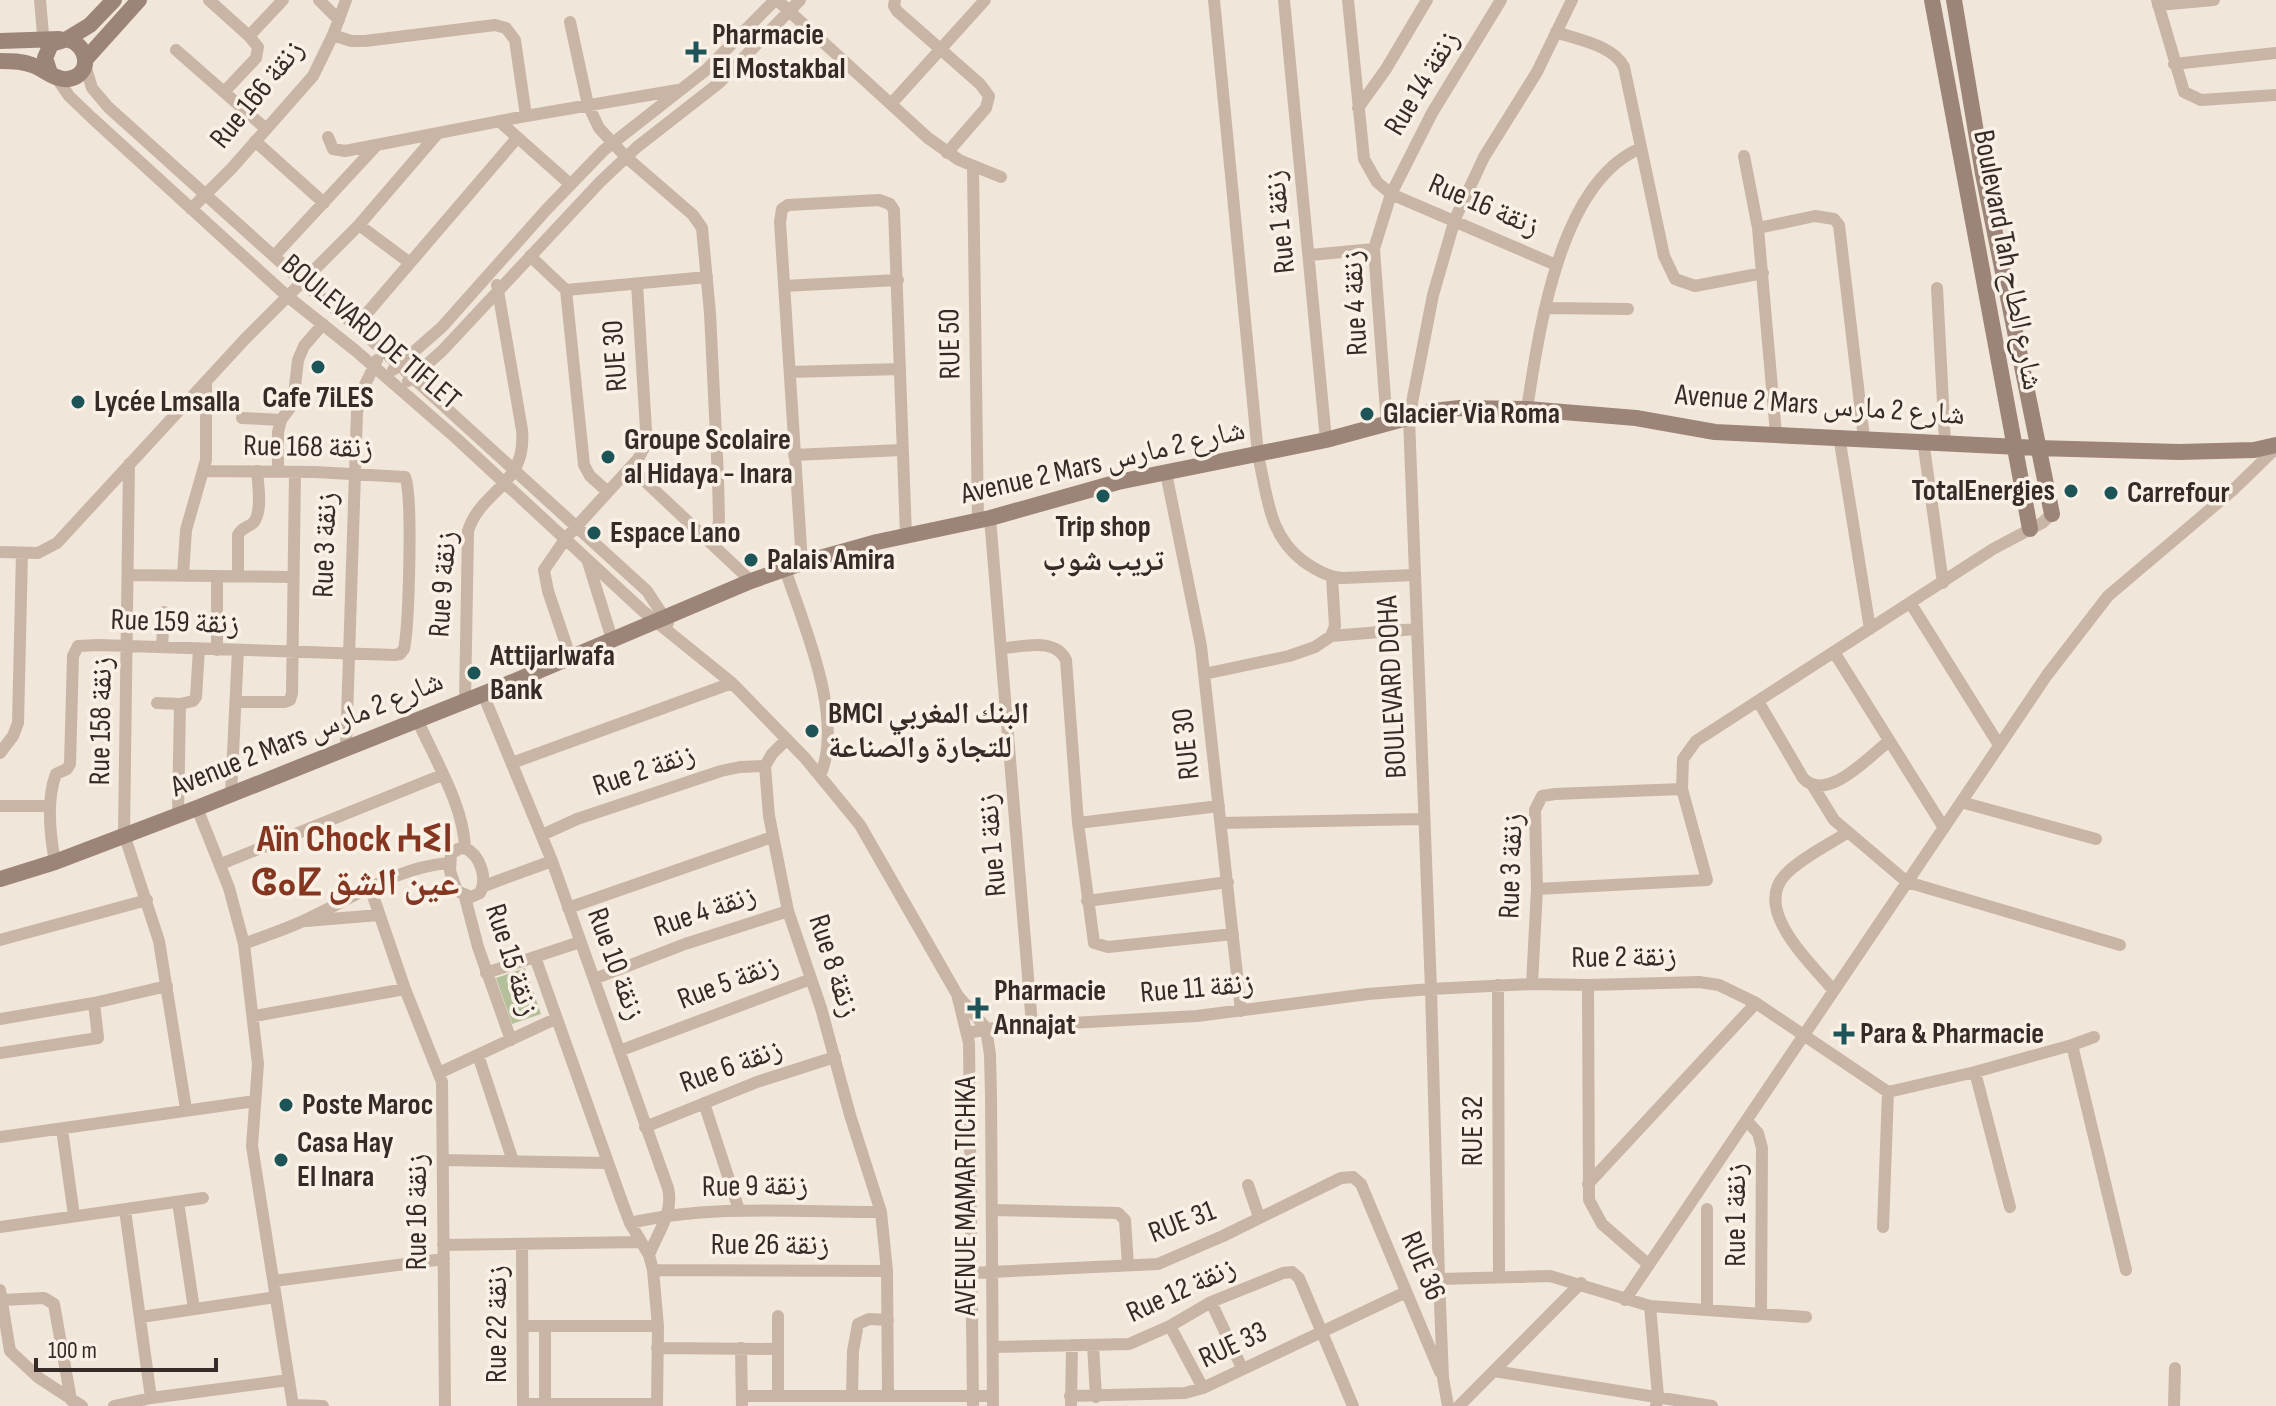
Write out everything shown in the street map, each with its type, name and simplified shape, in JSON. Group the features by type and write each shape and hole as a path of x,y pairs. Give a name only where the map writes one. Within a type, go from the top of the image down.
{"street":[{"path":"40,0 55,42"},
{"path":"53,75 45,63 55,42 90,25 114,0"},
{"path":"0,61 21,62 53,75 73,78 139,0"},
{"path":"209,0 257,45 258,54 224,92"},
{"path":"249,36 283,0"},
{"path":"319,0 339,20"},
{"name":"Rue 166 زنقة","path":"191,209 313,76 346,0"},
{"path":"385,375 436,333 570,184 613,143 722,55 776,0 947,153 1001,177"},
{"path":"399,388 442,351 626,157 719,83 800,0"},
{"path":"895,0 897,11 980,84 989,96 986,108 947,153"},
{"path":"891,104 985,0"},
{"path":"1214,0 1259,457 1275,526 1280,538 1298,557 1332,577 1414,575"},
{"name":"Rue 1 زنقة","path":"1284,0 1326,440"},
{"path":"1348,0 1364,159 1377,182 1391,194"},
{"path":"1358,108 1386,69 1427,0"},
{"name":"Rue 14 زنقة","path":"1391,194 1432,113 1501,0"},
{"name":"BOULEVARD DOHA","path":"1448,1406 1443,1378 1439,1279 1409,418 1433,295 1455,219 1484,157 1537,72 1572,0"},
{"name":"Boulevard Tah شارع الطاح","path":"1932,0 2030,529"},
{"name":"Boulevard Tah شارع الطاح","path":"1954,0 1983,174 2052,514"},
{"path":"2214,0 2157,2 2184,92 2201,100 2276,95"},
{"path":"570,22 588,105 599,128 626,157 699,221 703,233 719,486 716,546"},
{"path":"333,35 351,41 365,41 495,25 506,28 515,40 526,116"},
{"path":"1556,32 1619,58 1627,81 1664,256 1675,279 1695,286 1763,273"},
{"path":"0,41 80,45 85,62"},
{"path":"176,50 265,128"},
{"path":"2174,64 2276,53"},
{"name":"BOULEVARD DE TIFLET","path":"85,62 92,88 99,97 647,591 665,624"},
{"name":"BOULEVARD DE TIFLET","path":"53,75 69,96 287,296 374,365 587,559 665,624"},
{"path":"328,137 337,151 376,146 526,116 682,90"},
{"path":"499,121 570,184"},
{"path":"0,552 43,552 57,543 287,296 359,225 438,133"},
{"path":"356,326 517,138"},
{"path":"255,141 324,203"},
{"path":"274,256 376,146"},
{"path":"1527,409 1556,265 1598,181 1615,162 1641,148"},
{"path":"1744,156 1758,228 1776,434"},
{"name":"RUE 50","path":"973,167 984,520"},
{"name":"Rue 16 زنقة","path":"1391,194 1556,265"},
{"name":"Rue 4 زنقة","path":"1387,425 1374,249 1391,194"},
{"path":"820,776 829,745 827,711 793,566 794,455 780,222 784,207 868,201 890,204 894,210 906,536"},
{"path":"1758,228 1815,216 1834,219 1839,225 1864,438"},
{"path":"359,225 410,263"},
{"path":"1310,255 1374,249"},
{"path":"530,256 566,290 707,277"},
{"path":"488,274 500,289 523,442 514,472"},
{"path":"784,286 898,280"},
{"name":"RUE 30","path":"631,468 644,448 646,430 637,284"},
{"path":"1937,288 1945,442"},
{"name":"RUE 30","path":"566,290 584,463 590,476 608,492"},
{"path":"1545,308 1628,309"},
{"path":"278,471 277,440 281,420 293,404 300,353 323,324"},
{"name":"Rue 3 زنقة","path":"346,748 359,401 383,351"},
{"path":"790,372 900,369"},
{"path":"183,575 186,530 204,471 206,384"},
{"name":"Avenue 2 Mars شارع 2 مارس","path":"0,879 55,862 197,808 612,639 665,624 751,581 793,566 906,536 984,520 1118,482 1259,457 1460,408 1527,409 1636,418 1696,430 2037,448 2179,452 2276,447"},
{"path":"242,418 281,420"},
{"path":"1839,436 1870,629"},
{"path":"1923,440 1943,583"},
{"path":"1625,1300 2047,675 2108,596 2233,490 2276,447"},
{"path":"794,455 901,450"},
{"name":"Rue 158 زنقة","path":"124,834 129,464"},
{"path":"570,656 544,575 546,563 631,468 751,581"},
{"name":"Rue 168 زنقة","path":"204,471 399,475 407,481 410,515 406,641 400,654"},
{"path":"238,576 238,535 253,523 257,515 257,471"},
{"path":"237,702 290,700 295,472"},
{"name":"Rue 9 زنقة","path":"465,701 468,531 474,517 514,472"},
{"name":"RUE 30","path":"1166,473 1197,619 1241,1011"},
{"path":"1537,889 1707,880 1682,789 1683,759 1696,741 2052,514"},
{"name":"Rue 1 زنقة","path":"984,520 1003,648 1032,1025"},
{"path":"0,753 18,717 22,553"},
{"path":"587,559 612,639"},
{"path":"129,575 293,577"},
{"path":"217,576 217,650"},
{"path":"1331,636 1335,626 1332,577"},
{"path":"1911,604 1999,745"},
{"path":"162,647 164,612"},
{"name":"AVENUE MAMAR TICHKA","path":"665,624 732,683 787,739 851,812 874,846 958,996 986,1028 990,1055 993,1210 993,1401"},
{"path":"1204,674 1289,656 1315,647 1331,636 1416,629"},
{"name":"Rue 159 زنقة","path":"55,862 50,806 54,776 68,768 72,758 75,651 83,645 348,655 400,654"},
{"path":"1003,648 1052,646 1064,655 1078,823 1091,936 1096,945 1108,947 1233,934"},
{"path":"157,703 193,701 197,695 199,649"},
{"path":"231,794 238,650"},
{"path":"1834,652 1944,828"},
{"path":"512,763 732,683"},
{"name":"Rue 10 زنقة","path":"483,694 542,835 594,979 668,1188 668,1214"},
{"path":"1758,701 1803,778 1813,786 1834,820 1907,882 2120,945"},
{"path":"178,815 180,704"},
{"path":"417,719 461,819 465,848 476,856 484,886"},
{"path":"765,766 787,739"},
{"path":"1813,786 1834,784 1889,741"},
{"name":"Rue 2 زنقة","path":"542,835 577,819 709,775 740,767 765,766"},
{"name":"Rue 8 زنقة","path":"765,766 772,837 788,911 881,1212 887,1271 888,1396"},
{"path":"221,864 442,775"},
{"name":"Rue 3 زنقة","path":"1532,984 1537,889 1535,810 1542,796 1682,789"},
{"path":"1961,802 2096,839"},
{"path":"0,806 50,806"},
{"path":"1078,823 1219,806"},
{"path":"197,808 234,900 244,944 258,1064 252,1146 293,1406 323,1406"},
{"path":"1221,823 1424,819"},
{"path":"1833,990 1788,936 1775,911 1776,892 1784,874 1848,832"},
{"path":"124,834 159,941 186,1109"},
{"path":"568,908 772,837"},
{"path":"244,944 303,921 370,887 425,866 449,863 454,851 465,848"},
{"path":"465,897 476,896 484,886 552,861"},
{"name":"Rue 15 زنقة","path":"449,863 457,891 465,897 486,973 511,1040"},
{"path":"1087,901 1228,882"},
{"name":"Rue 16 زنقة","path":"370,887 405,989 439,1073 443,1099 445,1406"},
{"path":"0,940 147,900"},
{"name":"Rue 4 زنقة","path":"594,979 698,939 788,911"},
{"path":"303,921 379,915"},
{"path":"486,973 580,942"},
{"path":"523,1404 657,1405 658,1326 649,1255 630,1223 607,1163 535,957"},
{"name":"Rue 5 زنقة","path":"619,1051 811,979"},
{"name":"Rue 2 زنقة","path":"1431,989 1532,984 1699,982 1719,985 1756,1003 1888,1092"},
{"name":"RUE 32","path":"1498,985 1499,1277"},
{"path":"1588,985 1589,1200 1602,1224 1649,1265"},
{"path":"0,1019 94,1003 167,986"},
{"path":"254,1016 405,989"},
{"name":"Rue 11 زنقة","path":"967,1033 986,1028 1241,1011 1431,989"},
{"name":"AVENUE MAMAR TICHKA","path":"958,996 967,1033 973,1401"},
{"path":"0,1053 98,1038 94,1003"},
{"path":"1588,1184 1756,1003"},
{"path":"439,1073 555,1019"},
{"path":"1883,1227 1888,1092 1975,1072 2094,1037"},
{"path":"2072,1045 2126,1270"},
{"path":"478,1055 513,1161"},
{"name":"Rue 6 زنقة","path":"645,1127 835,1057"},
{"path":"1975,1072 2010,1207"},
{"path":"0,1137 255,1101"},
{"path":"704,1103 739,1210"},
{"name":"Rue 1 زنقة","path":"1747,1121 1758,1133 1762,1148 1761,1313"},
{"path":"62,1129 74,1216"},
{"path":"443,1160 607,1163"},
{"name":"RUE 31","path":"970,1273 1158,1264 1341,1178 1353,1177"},
{"name":"RUE 36","path":"1353,1177 1361,1184 1443,1378"},
{"path":"1248,1185 1259,1217"},
{"path":"0,1227 203,1198"},
{"path":"178,1202 194,1309"},
{"path":"1707,1209 1707,1310"},
{"path":"125,1210 151,1398"},
{"name":"Rue 9 زنقة","path":"630,1223 668,1214 739,1210 881,1212"},
{"path":"993,1210 1118,1213 1125,1220 1128,1265"},
{"path":"649,1255 668,1214"},
{"path":"443,1245 640,1242"},
{"name":"Rue 22 زنقة","path":"522,1244 523,1404"},
{"path":"274,1281 444,1259"},
{"name":"Rue 26 زنقة","path":"653,1270 887,1271"},
{"name":"Rue 12 زنقة","path":"993,1347 1129,1344 1170,1326 1211,1302 1292,1272 1299,1278 1323,1332"},
{"path":"1439,1279 1550,1276 1650,1306 1806,1317"},
{"path":"1459,1406 1581,1283"},
{"name":"RUE 33","path":"1071,1401 1185,1393 1203,1388 1406,1292"},
{"path":"1,1295 44,1298 54,1304 76,1403 30,1371 10,1351 1,1295"},
{"path":"141,1317 276,1297"},
{"path":"1211,1302 1242,1368"},
{"path":"1650,1306 1657,1401"},
{"path":"778,1316 778,1396"},
{"path":"852,1396 854,1337 858,1324 869,1319 888,1320"},
{"path":"523,1326 658,1326"},
{"name":"Rue 22 زنقة","path":"545,1326 545,1404"},
{"path":"1170,1326 1203,1388"},
{"path":"1323,1332 1353,1406"},
{"path":"1071,1401 1072,1345"},
{"path":"1093,1345 1096,1397"},
{"path":"657,1348 778,1349"},
{"path":"741,1348 742,1401 778,1396 888,1396 993,1401"},
{"path":"2171,1406 2175,1368"},
{"path":"1494,1371 1657,1401 1712,1406"},
{"path":"114,1406 151,1398 289,1380"}],"green space":[{"path":"525,968 541,1014 512,1024 496,978"}],"place":[{"name":"Pharmacie El Mostakbal","path":"696,52"},
{"name":"Cafe 7iLES","path":"318,367"},
{"name":"Lycée Lmsalla","path":"78,402"},
{"name":"Glacier Via Roma","path":"1367,414"},
{"name":"Groupe Scolaire al Hidaya - Inara","path":"608,457"},
{"name":"TotalEnergies","path":"2071,491"},
{"name":"Carrefour","path":"2111,493"},
{"name":"Trip shop تريب شوب","path":"1103,496"},
{"name":"Espace Lano","path":"594,533"},
{"name":"Palais Amira","path":"751,560"},
{"name":"Attijarlwafa Bank","path":"474,673"},
{"name":"BMCI البنك المغربي للتجارة والصناعة","path":"812,731"},
{"name":"Pharmacie Annajat","path":"978,1008"},
{"name":"Para & Pharmacie","path":"1844,1034"},
{"name":"Poste Maroc","path":"286,1105"},
{"name":"Casa Hay El Inara","path":"281,1160"}],"district":[{"name":"Aïn Chock ⵄⵉⵏ ⵛⴰⵇ عين الشق","path":"355,861"}]}
